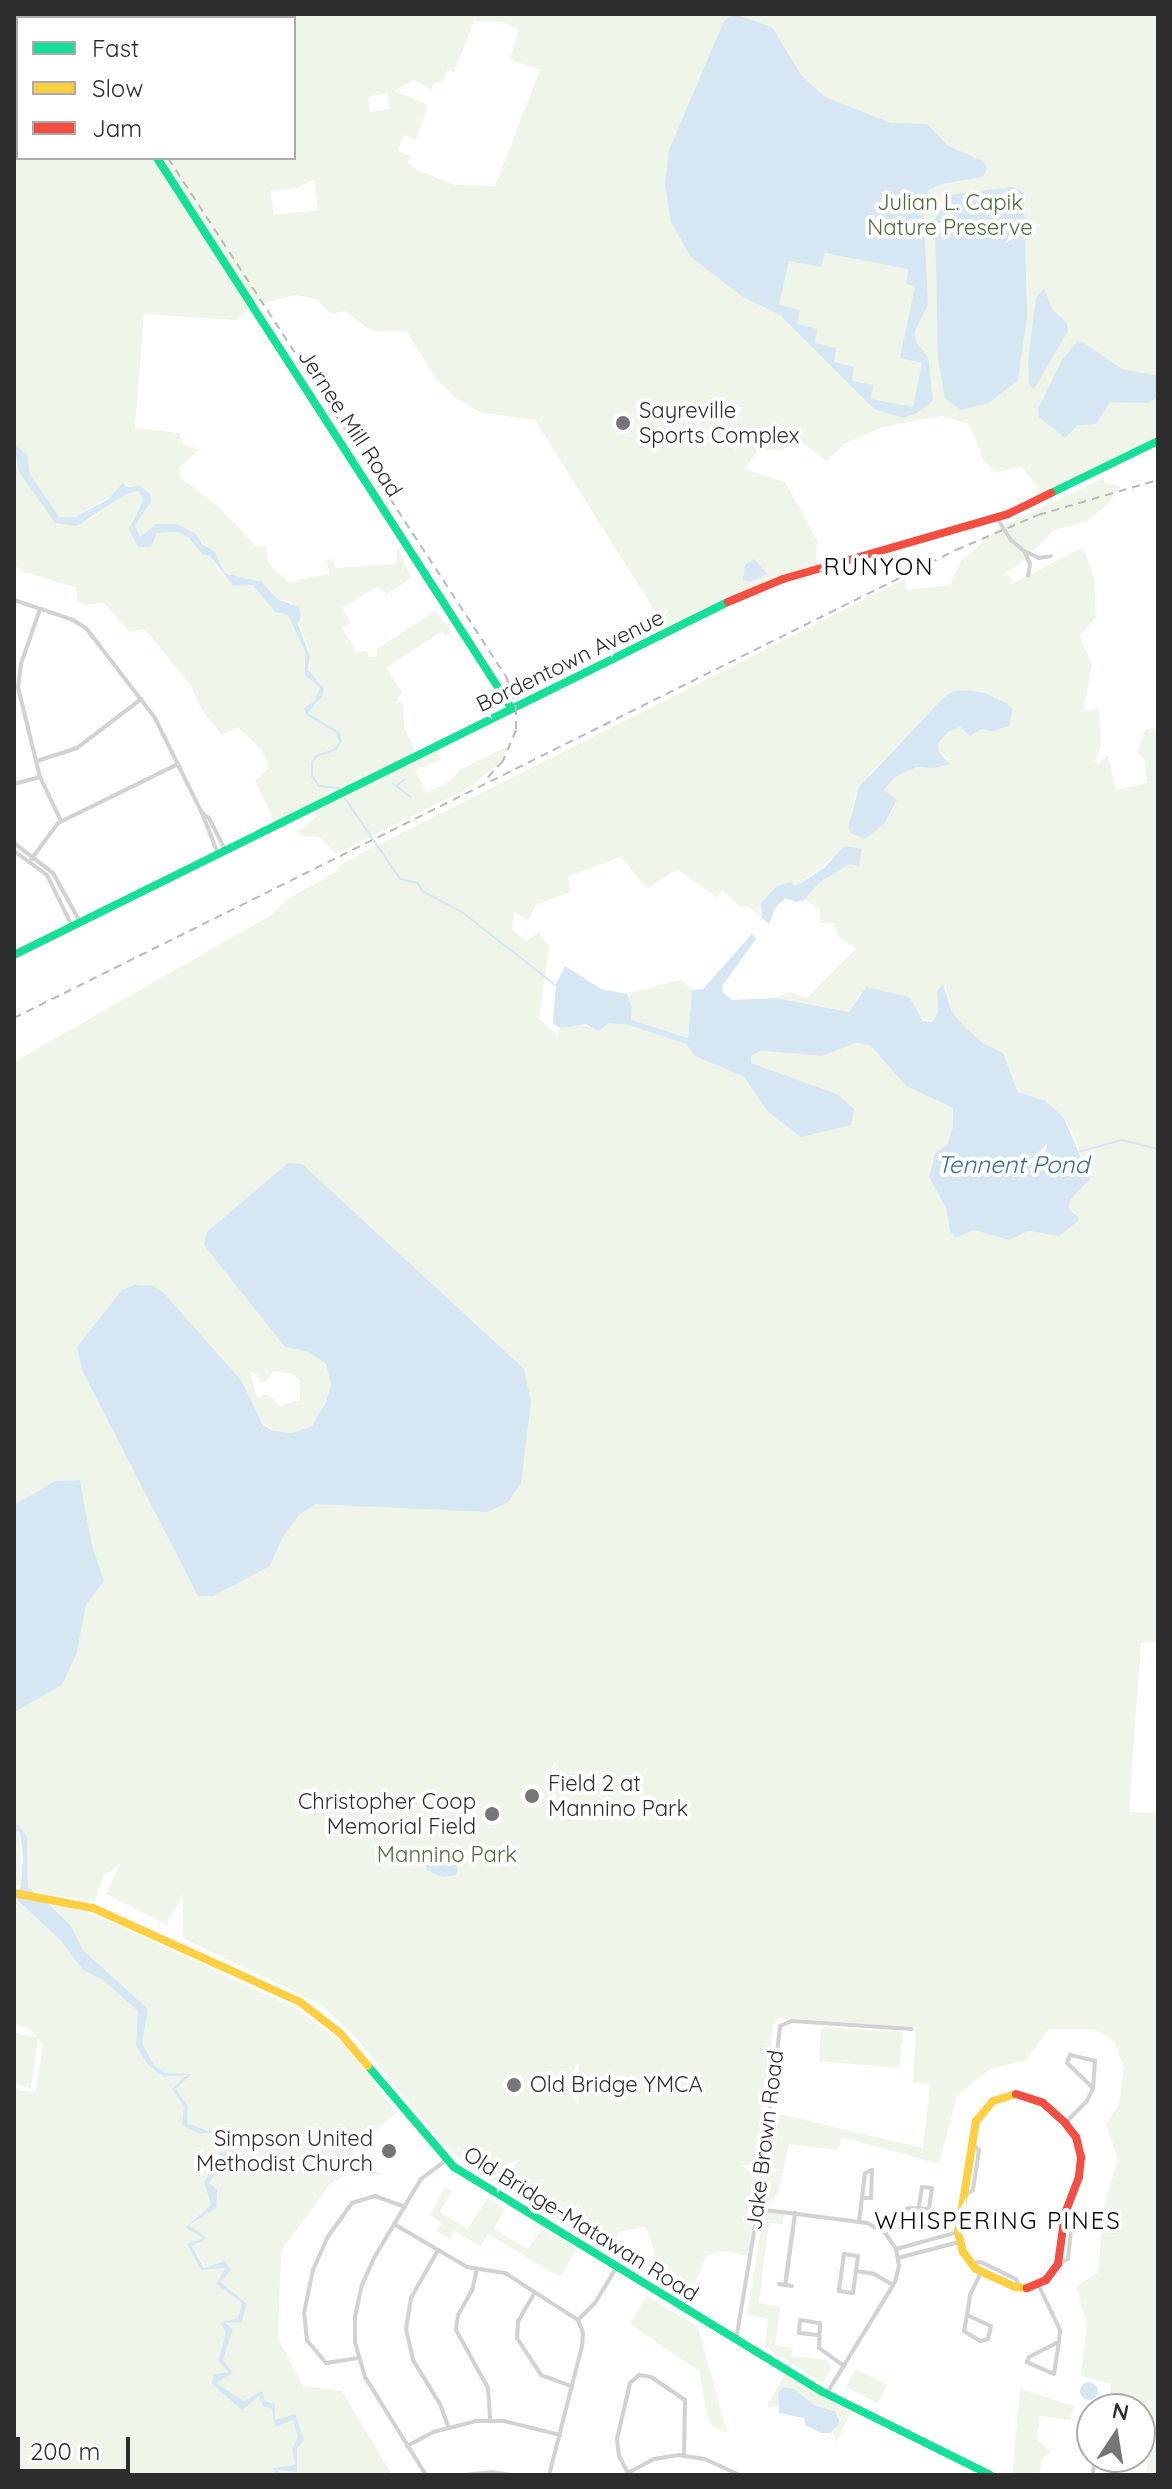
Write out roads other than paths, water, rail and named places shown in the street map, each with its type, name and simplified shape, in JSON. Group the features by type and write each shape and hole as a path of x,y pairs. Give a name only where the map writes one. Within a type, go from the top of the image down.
{"main road":[{"name":"Jernee Mill Road","path":"158,160 512,709"},
{"name":"Bordentown Avenue","path":"14,955 770,583 997,518 1158,441"},
{"name":"Old Bridge-Matawan Road","path":"14,1893 93,1908 313,2010 350,2044 446,2160 616,2268 827,2394 990,2475"},
{"path":"1016,2094 1036,2098 1065,2123 1076,2137 1081,2157 1063,2224 1058,2264 1039,2286 1020,2288 981,2272 971,2264 959,2237 976,2121 985,2108 1003,2096 1016,2094"}],"street":[{"path":"997,518 1011,540 1024,551 1039,558 1051,556"},
{"path":"1024,551 1030,564 1028,576"},
{"path":"14,600 81,623 141,699 202,813 209,818 222,852"},
{"path":"40,609 18,682 40,777 61,821"},
{"path":"37,761 77,748 141,699"},
{"path":"30,861 47,834 61,821 178,764"},
{"path":"14,784 40,777"},
{"path":"14,843 34,855 53,873 76,924"},
{"path":"14,851 51,881 76,924"},
{"name":"Jake Brown Road","path":"736,2340 758,2209 780,2026 792,2021 912,2029"},
{"path":"1065,2123 1087,2101 1093,2088 1095,2061 1067,2056 1067,2063 1093,2088"},
{"path":"426,2475 370,2388 358,2358 355,2333 359,2295 371,2264 424,2176 446,2160"},
{"path":"859,2222 865,2173 872,2170 871,2198 862,2198"},
{"path":"885,2233 905,2210 919,2207 929,2209 932,2188 922,2187 919,2207"},
{"path":"358,2358 326,2363 309,2343 303,2325 310,2279 327,2238 352,2203 375,2196 405,2207"},
{"path":"758,2209 859,2222 885,2233 896,2249 898,2258 893,2285 827,2394"},
{"path":"792,2286 783,2283 795,2213"},
{"path":"394,2224 477,2269 502,2272 578,2320 584,2336 549,2475"},
{"path":"896,2249 959,2237"},
{"path":"898,2258 959,2237"},
{"path":"438,2250 411,2298 406,2329 413,2360 440,2404 448,2426"},
{"path":"844,2254 858,2256 856,2271 853,2293 839,2291 844,2254"},
{"path":"971,2264 981,2262 1016,2279 1020,2288"},
{"path":"578,2320 595,2303 616,2268"},
{"path":"477,2269 458,2315 456,2330 488,2388 490,2420"},
{"path":"856,2271 876,2274 893,2285"},
{"path":"967,2315 991,2326 987,2340 964,2331 970,2295 981,2272"},
{"path":"1039,2286 1060,2330 1059,2342 1054,2374 1027,2362 1029,2357 1059,2342"},
{"path":"535,2292 518,2321 517,2338 543,2376 572,2386"},
{"path":"818,2335 799,2333 800,2320 820,2323 818,2335 821,2351 844,2366"},
{"path":"684,2456 685,2400 651,2377 639,2375 630,2383 617,2435 618,2452 626,2474 654,2459 684,2456 740,2475"},
{"path":"407,2446 448,2426 490,2420 560,2435"},
{"path":"721,2475 724,2468"},
{"path":"464,2475 485,2472 512,2475"}],"water":[{"path":"734,14 772,27 801,75 825,97 891,123 927,124 948,146 983,161 987,168 983,177 941,184 929,190 923,201 928,305 914,333 917,343 928,357 933,401 917,413 903,418 874,409 780,315 743,297 691,257 671,222 665,184 669,150 724,21","holes":["825,253 909,269 906,284 915,286 900,358 922,363 913,407 871,399 873,385 852,381 854,367 834,362 836,348 815,343 817,329 797,324 800,310 779,305 789,261 821,267"]},
{"path":"1011,187 1024,192 1027,316 1018,380 989,403 961,410 945,398 938,360 935,220 949,195"},
{"path":"1044,288 1052,309 1067,323 1068,331 1034,389 1029,384 1028,360 1036,298"},
{"path":"1077,342 1083,342 1122,369 1158,376 1158,397 1148,403 1110,402 1096,424 1078,425 1065,438 1039,417 1038,409 1062,360"},
{"path":"14,443 28,456 30,474 59,517 75,517 107,500 123,483 126,487 141,486 150,494 151,502 135,526 140,537 156,524 177,524 196,534 202,544 215,552 224,573 262,582 277,599 299,607 301,615 298,624 310,656 308,670 324,688 322,696 308,713 340,732 342,741 337,750 333,750 339,742 336,733 306,715 304,708 314,701 320,688 305,675 305,652 288,615 275,612 253,585 233,586 210,556 203,555 189,538 178,532 157,533 151,547 138,547 129,529 143,500 139,491 126,494 77,526 55,523 19,472"},
{"path":"754,559 767,574 750,582 743,580 745,565"},
{"path":"953,691 985,693 1006,703 1013,709 1009,726 993,731 981,729 970,736 960,727 948,732 938,744 939,752 950,764 933,768 917,767 895,777 884,790 897,800 885,823 865,839 851,833 848,827 859,787 943,698"},
{"path":"844,846 862,849 859,866 850,864 820,882 804,900 797,902 785,898 776,907 769,924 762,918 761,903 777,886 801,883 825,867"},
{"name":"Tennent Pond","path":"752,934 756,939 722,986 723,993 732,1000 776,998 849,1012 866,987 909,997 923,1021 932,1022 938,1013 937,991 943,984 952,1012 964,1026 983,1043 1003,1053 1018,1092 1046,1101 1064,1118 1090,1179 1070,1200 1069,1209 1078,1221 1059,1236 1029,1231 1009,1240 974,1230 955,1238 950,1231 946,1208 929,1177 935,1153 947,1145 953,1127 953,1108 906,1086 870,1045 856,1043 822,1056 761,1051 751,1056 751,1063 837,1094 854,1109 851,1125 801,1137 767,1111 744,1077 695,1056 686,1044 628,1025 609,1023 598,1031 586,1024 560,1028 553,1023 556,984 565,966 601,989 627,994 632,1007 631,1020 688,1038 692,990 703,989"},
{"path":"288,1163 302,1164 524,1369 531,1402 521,1483 508,1502 488,1512 315,1504 299,1515 282,1538 270,1566 213,1596 198,1596 82,1370 77,1347 122,1290 135,1285 153,1286 164,1293 241,1380 263,1425 273,1431 292,1433 312,1426 326,1402 331,1385 326,1364 309,1352 285,1347 204,1245 207,1232"},
{"path":"80,1480 92,1545 104,1581 86,1605 77,1652 62,1685 14,1712 14,1505 55,1481"},
{"path":"14,1825 19,1825 27,1837 28,1888 34,1892 33,1899 48,1903 71,1926 83,1950 148,2009 142,2043 154,2065 165,2073 192,2074 176,2089 188,2106 187,2123 208,2131 228,2128 230,2142 240,2150 235,2157 214,2157 218,2171 209,2183 217,2190 216,2208 189,2225 207,2238 192,2246 204,2268 225,2261 231,2270 221,2282 247,2304 242,2322 225,2323 233,2329 223,2360 233,2373 216,2383 244,2401 262,2391 265,2401 275,2404 275,2420 295,2414 304,2440 297,2449 297,2472 278,2470 279,2475 276,2475 273,2468 295,2465 292,2449 298,2438 293,2420 275,2427 272,2409 263,2406 259,2396 242,2410 211,2383 214,2375 228,2372 218,2361 226,2333 220,2323 238,2318 242,2303 216,2284 225,2268 201,2270 187,2244 203,2238 185,2227 211,2205 204,2182 213,2168 208,2154 233,2151 225,2143 224,2132 200,2134 182,2125 184,2107 172,2089 186,2075 164,2077 148,2065 136,2046 138,2011 103,1980 83,1970 60,1940 16,1899 21,1885 23,1857 20,1832 14,1830"},
{"path":"430,1850 453,1861 458,1869 456,1875 442,1877 427,1870 424,1858"},
{"path":"1085,2383 1093,2383 1098,2393 1080,2393"},
{"path":"783,2387 794,2389 814,2405 835,2411 840,2422 836,2428 830,2433 821,2433 805,2425 804,2418 779,2413 778,2393"}],"waterway":[{"path":"334,750 317,756 312,762 312,776 319,786 338,788 400,879 418,883 422,891 462,912 555,985"},
{"path":"396,786 405,779"},
{"path":"393,784 411,797"},
{"path":"1078,1152 1122,1140 1158,1149"}],"railway":[{"path":"169,160 507,678 516,707 516,730 503,761 487,778"},
{"path":"14,1018 956,550 1038,515 1158,480"}],"place":[{"name":"Sayreville Sports Complex","path":"623,423"},
{"name":"Field 2 at Mannino Park","path":"532,1796"},
{"name":"Christopher Coop Memorial Field","path":"492,1814"},
{"name":"Old Bridge YMCA","path":"514,2085"},
{"name":"Simpson United Methodist Church","path":"389,2151"}],"district":[{"name":"RUNYON","path":"879,567"},
{"name":"WHISPERING PINES","path":"998,2221"}],"park label":[{"name":"Julian L. Capik Nature Preserve","path":"950,214"},
{"name":"Mannino Park","path":"447,1855"}]}
